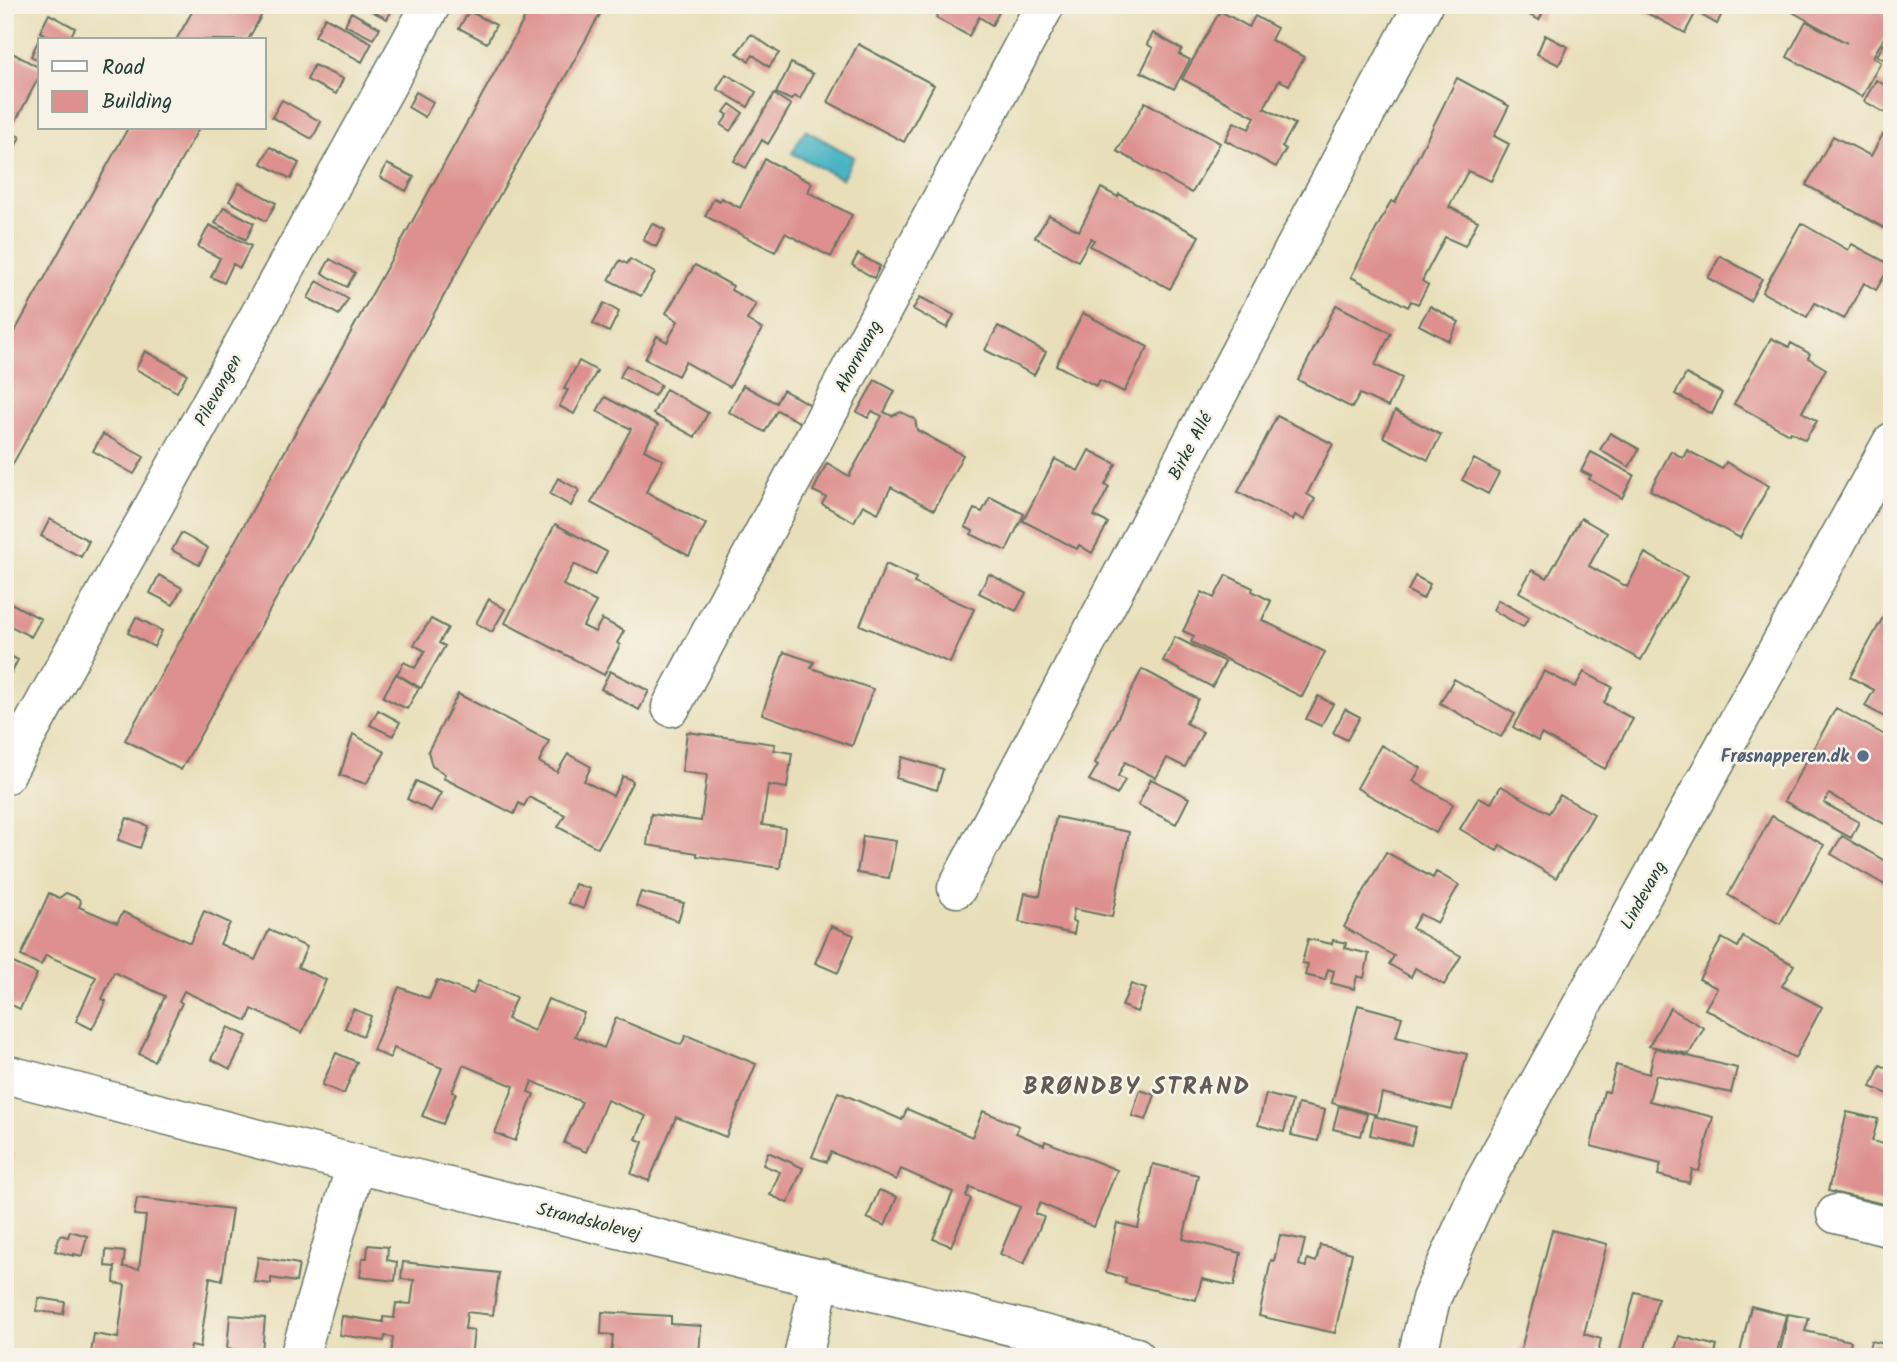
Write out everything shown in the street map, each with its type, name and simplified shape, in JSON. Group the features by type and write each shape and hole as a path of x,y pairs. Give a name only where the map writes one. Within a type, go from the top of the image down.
{"street":[{"name":"Pilevangen","path":"5,775 431,5"},
{"name":"Ahornvang","path":"671,707 1045,5"},
{"name":"Birke Allé","path":"957,888 1423,5"},
{"name":"Lindevang","path":"1417,1357 1431,1299 1480,1190 1892,442"},
{"name":"Strandskolevej","path":"5,1074 356,1164 1136,1357"},
{"path":"299,1357 356,1164"},
{"path":"1836,1214 1892,1228"},
{"path":"803,1357 821,1278"}],"water":[{"path":"805,130 854,157 842,179 792,153"}],"building":[{"path":"196,5 267,5 249,38 177,38"},
{"path":"360,5 395,5 387,19"},
{"path":"532,5 605,5 181,770 125,740"},
{"path":"943,5 1003,5 992,25 979,17 969,36 936,18"},
{"path":"1510,5 1547,5 1539,20"},
{"path":"1648,5 1726,5 1717,24 1696,12 1685,33 1645,12"},
{"path":"1792,5 1892,5 1892,24 1873,57 1881,62 1862,97 1787,57 1806,21 1847,43 1789,10"},
{"path":"469,11 496,25 487,43 459,28"},
{"path":"1220,11 1249,27 1255,16 1277,28 1271,40 1304,57 1289,85 1279,80 1264,108 1295,124 1282,147 1286,149 1276,167 1225,140 1234,122 1249,129 1255,117 1182,79"},
{"path":"351,12 380,28 373,39 345,25"},
{"path":"49,14 75,28 70,38 53,38 40,32"},
{"path":"325,17 372,43 362,62 315,36"},
{"path":"1892,29 1892,51 1887,61 1877,56"},
{"path":"1153,33 1182,49 1179,54 1190,60 1174,89 1141,72 1153,48 1147,44"},
{"path":"751,34 779,53 769,67 753,55 749,61 737,53"},
{"path":"1545,35 1568,47 1559,65 1537,54"},
{"path":"38,41 38,60 31,56"},
{"path":"858,44 934,85 904,142 828,102"},
{"path":"5,49 38,67 38,79 10,132 20,137 9,158 5,156"},
{"path":"791,63 813,74 800,99 794,96 791,100 776,93"},
{"path":"314,65 343,79 336,94 307,80"},
{"path":"726,74 756,92 748,107 717,89"},
{"path":"1457,78 1509,106 1494,136 1509,144 1491,181 1468,171 1449,207 1478,221 1465,246 1445,237 1422,281 1428,285 1418,304 1411,301 1408,307 1351,277 1391,201 1395,203"},
{"path":"1876,80 1892,89 1892,105 1887,114 1864,101"},
{"path":"416,92 433,102 425,117 408,107"},
{"path":"774,94 791,105 768,144 762,140 746,168 734,161"},
{"path":"282,100 321,122 312,139 272,117"},
{"path":"1145,102 1220,143 1192,193 1117,151"},
{"path":"730,104 743,113 730,131 721,125 728,115 724,112"},
{"path":"127,130 198,130 5,478 5,349"},
{"path":"1883,134 1892,139 1892,213 1884,228 1806,185 1833,136 1871,156"},
{"path":"270,147 299,163 291,179 261,163"},
{"path":"765,159 812,183 808,192 852,215 831,257 785,233 775,252 705,216 714,198 720,201 721,198 740,208"},
{"path":"387,164 414,177 406,191 380,177"},
{"path":"239,183 276,203 266,221 229,201"},
{"path":"1101,188 1118,197 1119,194 1199,236 1170,289 1090,246 1094,240 1091,238 1078,261 1035,237 1049,215 1079,231"},
{"path":"224,207 254,223 246,240 215,223"},
{"path":"652,223 665,230 656,247 643,240"},
{"path":"1801,223 1848,250 1852,244 1891,265 1876,290 1864,283 1844,319 1815,303 1807,317 1762,292"},
{"path":"209,225 251,246 240,268 233,264 224,283 211,277 220,258 198,247"},
{"path":"858,254 880,266 874,278 852,265"},
{"path":"1720,256 1762,279 1750,301 1708,278"},
{"path":"330,259 355,273 347,287 322,273"},
{"path":"630,259 655,273 641,296 609,280 620,260 627,264"},
{"path":"695,265 733,286 731,290 756,304 747,320 762,329 730,387 685,362 678,376 645,359 657,336 667,342 678,321 666,313"},
{"path":"317,281 348,299 339,315 308,298"},
{"path":"920,297 954,315 947,328 913,309"},
{"path":"604,303 619,312 609,332 593,323"},
{"path":"1336,305 1391,333 1375,365 1402,378 1388,407 1360,394 1352,408 1298,380"},
{"path":"1430,306 1459,322 1449,341 1419,325"},
{"path":"1083,313 1148,347 1124,392 1100,380 1096,386 1056,365"},
{"path":"998,326 1046,352 1034,375 985,350"},
{"path":"1771,338 1789,347 1791,343 1810,354 1808,358 1826,369 1802,412 1817,421 1805,440 1734,404"},
{"path":"145,351 187,374 177,392 136,369"},
{"path":"579,361 597,371 574,414 559,406 568,390 564,389"},
{"path":"626,365 661,385 654,396 620,377"},
{"path":"1686,374 1722,393 1712,414 1675,394"},
{"path":"875,380 895,391 884,412 892,416 901,412 915,419 917,430 963,455 934,510 891,487 878,513 863,505 854,522 822,504 826,497 813,491 827,463 849,476 882,416 872,411 868,418 857,412"},
{"path":"743,385 776,403 783,390 811,405 801,423 777,410 765,432 729,412"},
{"path":"666,389 708,413 695,437 653,414"},
{"path":"605,397 658,425 644,450 663,460 646,492 706,524 689,556 591,503 631,429 597,411"},
{"path":"1395,411 1441,435 1428,460 1383,437"},
{"path":"1277,416 1333,444 1307,494 1315,499 1304,520 1295,515 1293,520 1238,492"},
{"path":"1610,433 1639,449 1629,467 1600,450"},
{"path":"103,434 144,457 134,474 93,451"},
{"path":"1089,450 1116,464 1105,485 1109,487 1094,516 1108,523 1092,553 1079,545 1077,549 1023,521 1055,459 1078,471"},
{"path":"1687,450 1722,469 1726,462 1769,486 1740,538 1650,490 1671,451 1683,458"},
{"path":"1591,452 1634,475 1622,498 1589,479 1591,476 1581,471"},
{"path":"1474,459 1499,473 1488,494 1462,480"},
{"path":"558,478 579,490 571,506 550,494"},
{"path":"990,497 1024,514 1006,551 971,534 973,531 965,527 974,509 982,512"},
{"path":"1581,518 1607,533 1589,566 1627,587 1645,553 1687,577 1641,660 1519,592 1532,570 1547,578"},
{"path":"50,519 89,541 81,557 41,536"},
{"path":"555,524 607,552 595,575 574,564 563,585 596,602 583,626 595,632 602,619 624,631 617,643 620,645 604,675 505,623"},
{"path":"181,533 208,548 199,565 172,550"},
{"path":"886,564 916,578 914,583 974,609 950,663 860,625"},
{"path":"989,574 1026,593 1016,611 979,593"},
{"path":"159,575 182,588 173,605 150,593"},
{"path":"1226,575 1253,588 1252,591 1271,601 1262,620 1325,652 1302,697 1191,642 1194,636 1183,631 1202,592 1214,598"},
{"path":"1415,576 1430,584 1423,599 1408,591"},
{"path":"489,599 505,609 492,632 476,623"},
{"path":"5,600 41,619 31,637 5,623"},
{"path":"1498,600 1529,617 1523,627 1493,610"},
{"path":"1892,601 1892,721 1865,706 1874,690 1850,677"},
{"path":"136,617 162,631 154,647 128,633"},
{"path":"431,619 448,628 439,643 445,646 421,688 397,674 404,662 415,668 425,651 414,645"},
{"path":"1175,637 1225,662 1212,687 1163,661"},
{"path":"784,652 814,662 811,668 873,689 852,746 762,714"},
{"path":"5,653 18,660 9,677 5,676"},
{"path":"1142,669 1198,699 1186,723 1203,732 1185,767 1167,758 1156,778 1125,762 1118,776 1125,780 1117,795 1089,780"},
{"path":"610,671 649,691 639,710 601,689"},
{"path":"1544,671 1575,687 1584,672 1612,687 1604,703 1633,719 1605,769 1541,734 1538,741 1513,727"},
{"path":"396,674 419,688 407,709 383,697"},
{"path":"1454,679 1515,714 1501,737 1440,703"},
{"path":"458,694 549,741 539,762 557,772 568,754 591,767 584,781 613,796 623,776 633,781 598,848 558,827 565,815 529,797 524,806 519,803 514,814 443,778 445,774 432,766 428,751"},
{"path":"1318,696 1333,704 1321,726 1306,719"},
{"path":"1836,708 1892,739 1890,827 1829,794 1824,803 1859,822 1851,838 1784,801"},
{"path":"1345,709 1360,717 1347,740 1333,733"},
{"path":"378,710 400,722 393,736 370,725"},
{"path":"687,732 775,744 774,750 792,753 787,788 768,785 762,825 785,828 780,868 697,856 697,853 647,845 651,814 701,821 707,775 682,772"},
{"path":"353,734 385,752 366,784 340,775"},
{"path":"1381,745 1421,768 1413,781 1453,804 1436,833 1357,788"},
{"path":"902,757 943,769 937,790 896,778"},
{"path":"1151,779 1189,798 1176,824 1138,805"},
{"path":"416,781 441,793 431,811 407,799"},
{"path":"1501,786 1549,813 1560,795 1594,814 1556,878 1500,845 1497,851 1460,829 1479,797 1491,803"},
{"path":"1772,816 1824,845 1780,924 1728,895"},
{"path":"1056,817 1129,832 1112,917 1074,909 1074,934 1019,922 1025,893 1040,896"},
{"path":"127,818 148,826 140,848 118,840"},
{"path":"863,836 896,841 889,878 857,873"},
{"path":"1842,836 1892,865 1892,889 1831,854"},
{"path":"1386,852 1433,878 1436,872 1459,885 1437,923 1420,914 1412,928 1461,956 1444,985 1415,968 1411,977 1389,964 1394,956 1344,927"},
{"path":"575,884 590,889 583,909 568,903"},
{"path":"641,892 684,903 678,921 636,906"},
{"path":"49,893 59,898 66,893 78,898 81,902 79,907 117,923 123,912 190,943 204,911 230,923 220,944 255,960 269,930 307,947 298,967 326,980 302,1033 252,1009 247,1021 184,991 179,1001 182,1003 154,1061 139,1054 165,996 114,972 102,999 106,1001 92,1029 76,1021 96,977 46,955 41,965 21,956"},
{"path":"831,926 854,935 838,973 815,963"},
{"path":"1743,937 1794,965 1782,986 1822,1007 1795,1058 1705,1009 1717,988 1699,979 1722,938 1738,947"},
{"path":"1308,939 1332,944 1333,940 1346,943 1345,948 1369,954 1364,978 1357,976 1354,989 1331,983 1334,971 1328,969 1325,980 1305,975 1308,964 1302,963"},
{"path":"7,960 37,974 20,1009 5,1002"},
{"path":"437,980 473,994 478,981 516,997 507,1019 534,1031 548,999 584,1013 575,1036 604,1048 616,1018 681,1045 686,1035 756,1064 726,1137 676,1117 649,1181 631,1174 643,1142 636,1139 646,1116 607,1100 586,1152 564,1143 582,1102 532,1081 528,1092 534,1094 515,1141 495,1133 514,1086 463,1065 452,1092 456,1093 443,1124 422,1116 442,1068 394,1048 390,1058 373,1050 399,987 429,999"},
{"path":"1131,984 1146,989 1137,1012 1122,1006"},
{"path":"1358,1005 1402,1017 1396,1037 1467,1054 1452,1110 1382,1093 1377,1115 1332,1103"},
{"path":"1670,1008 1704,1028 1689,1054 1649,1046"},
{"path":"353,1009 371,1016 363,1036 345,1028"},
{"path":"228,1027 247,1036 230,1069 211,1059"},
{"path":"1655,1048 1737,1068 1731,1093 1656,1075 1649,1101 1713,1117 1699,1171 1692,1170 1689,1183 1658,1175 1661,1164 1591,1146 1604,1091 1609,1092 1616,1065 1649,1074"},
{"path":"336,1053 357,1062 344,1094 322,1085"},
{"path":"1880,1065 1892,1070 1892,1085 1888,1094 1871,1087"},
{"path":"1140,1090 1155,1095 1146,1120 1132,1116"},
{"path":"838,1092 902,1120 907,1109 972,1137 983,1111 1019,1126 1016,1133 1044,1145 1045,1141 1117,1170 1094,1227 1040,1203 1035,1214 1044,1217 1024,1264 1000,1254 1020,1207 970,1187 966,1196 971,1199 951,1246 933,1239 953,1192 901,1169 896,1180 831,1152 827,1162 812,1157"},
{"path":"1266,1094 1292,1101 1284,1132 1258,1125"},
{"path":"1298,1104 1325,1110 1318,1141 1291,1135"},
{"path":"1339,1106 1367,1114 1361,1136 1333,1129"},
{"path":"1847,1112 1878,1119 1872,1141 1892,1146 1892,1206 1828,1191"},
{"path":"1374,1116 1416,1127 1411,1145 1370,1135"},
{"path":"5,1152 14,1153 8,1190 5,1189"},
{"path":"768,1152 803,1168 788,1203 770,1195 780,1172 763,1165"},
{"path":"1153,1164 1198,1175 1183,1239 1241,1253 1234,1286 1202,1279 1196,1300 1125,1283 1126,1278 1106,1272 1117,1223 1138,1228"},
{"path":"879,1190 897,1197 885,1226 867,1218"},
{"path":"137,1198 232,1209 222,1280 210,1277 200,1348 191,1346 189,1357 103,1357 104,1355 91,1353 94,1334 118,1338 125,1285 114,1283 115,1267 105,1266 106,1250 125,1252 123,1267 139,1269 146,1216 134,1215"},
{"path":"1552,1230 1607,1244 1584,1334 1601,1339 1597,1357 1519,1357"},
{"path":"70,1231 87,1236 82,1256 55,1251 60,1235 68,1237"},
{"path":"1280,1235 1305,1240 1299,1265 1306,1267 1307,1259 1316,1262 1320,1245 1352,1253 1335,1333 1259,1316 1271,1260 1274,1261"},
{"path":"368,1245 388,1247 387,1260 397,1262 395,1281 360,1277 362,1258 367,1258"},
{"path":"258,1257 299,1264 296,1282 271,1278 271,1284 254,1282"},
{"path":"403,1262 499,1273 493,1315 467,1312 465,1329 474,1330 471,1357 391,1357 393,1337 385,1336 384,1341 339,1335 342,1316 383,1322 383,1317 394,1318 396,1303 411,1304 414,1280 401,1279"},
{"path":"1635,1292 1658,1298 1645,1348 1673,1356 1679,1336 1717,1346 1714,1357 1618,1357"},
{"path":"39,1298 65,1302 63,1314 36,1311"},
{"path":"1751,1306 1786,1315 1776,1357 1739,1357"},
{"path":"602,1312 671,1316 671,1324 701,1326 699,1357 611,1357 613,1335 601,1334"},
{"path":"1788,1314 1809,1318 1805,1331 1851,1341 1847,1357 1779,1357"},
{"path":"230,1315 265,1318 262,1352 227,1349"},
{"path":"1871,1341 1886,1344 1882,1357 1867,1357"},
{"path":"857,1350 876,1354 876,1357 855,1357"}],"place":[{"name":"Frøsnapperen.dk","path":"1863,756"}],"district":[{"name":"BRØNDBY STRAND","path":"1137,1086"}]}
